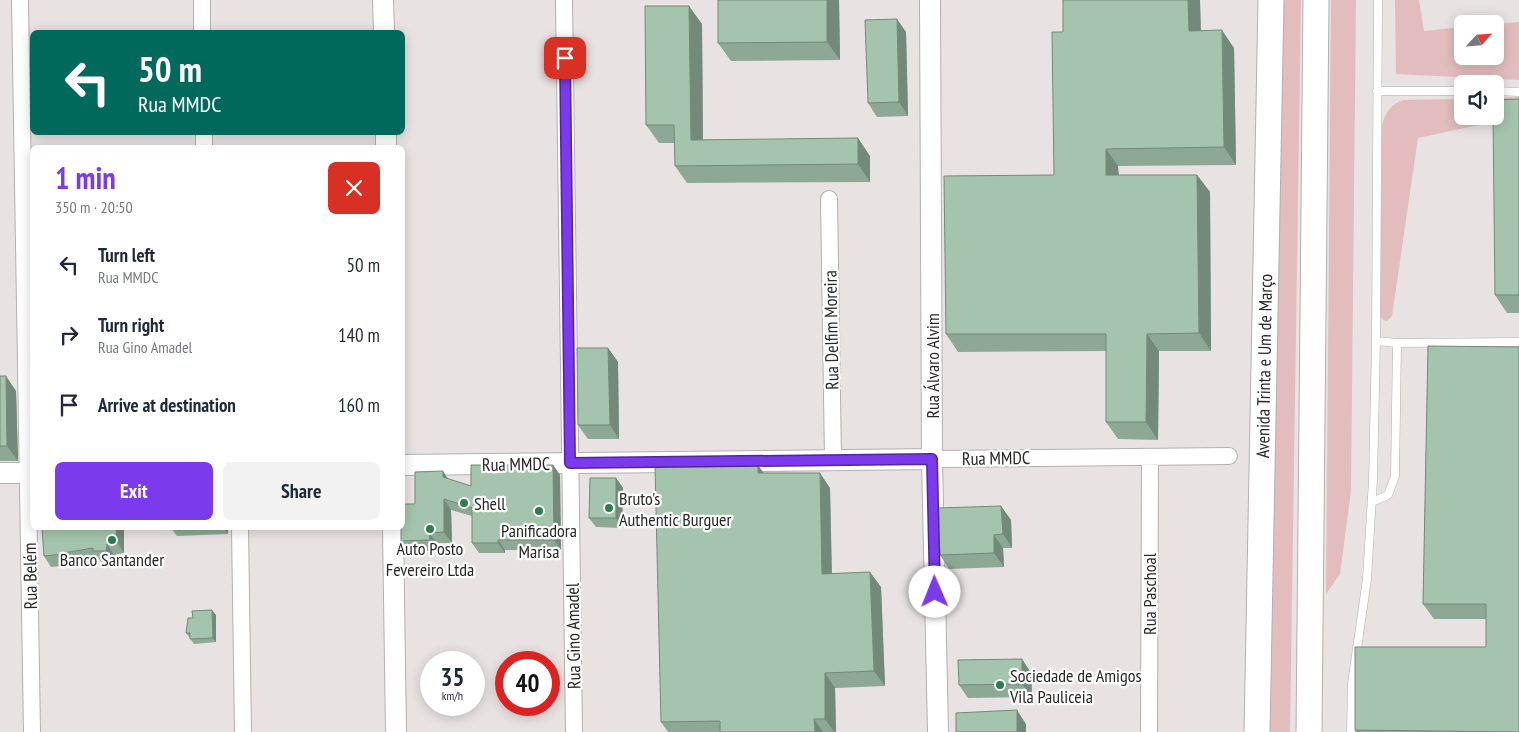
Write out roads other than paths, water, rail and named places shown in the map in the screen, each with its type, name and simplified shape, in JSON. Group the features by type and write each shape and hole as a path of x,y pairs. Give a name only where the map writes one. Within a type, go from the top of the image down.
{"main road":[{"name":"Avenida Trinta e Um de Março","path":"1257,732 1271,0"},
{"path":"1309,732 1316,0"}],"street":[{"name":"Rua Belém","path":"20,0 30,473"},
{"path":"202,0 202,30"},
{"path":"383,0 384,30"},
{"name":"Rua Gino Amadel","path":"564,0 574,732"},
{"name":"Rua Álvaro Alvim","path":"930,0 932,459 938,732"},
{"name":"Rua Delfim Moreira","path":"829,199 833,460"},
{"name":"Rua MMDC","path":"405,465 1229,456"},
{"name":"Rua Paschoal","path":"1149,732 1150,457"},
{"path":"0,473 30,473"},
{"name":"Rua Belém","path":"30,530 32,732"},
{"path":"240,530 243,732"},
{"path":"392,530 396,732"}],"lane":[{"path":"1351,732 1352,683 1367,579 1372,502 1376,341 1378,0"},
{"path":"1377,91 1454,91"},
{"path":"1504,92 1519,92"},
{"path":"1376,341 1397,343 1519,342"},
{"path":"1372,502 1388,495 1395,476 1397,343"}],"place":[{"name":"Shell","path":"464,503"},
{"name":"Bruto's Authentic Burguer","path":"609,508"},
{"name":"Panificadora Marisa","path":"539,511"},
{"name":"Auto Posto Fevereiro Ltda","path":"430,529"},
{"name":"Banco Santander","path":"112,540"},
{"name":"Sociedade de Amigos Vila Pauliceia","path":"1000,685"}]}
